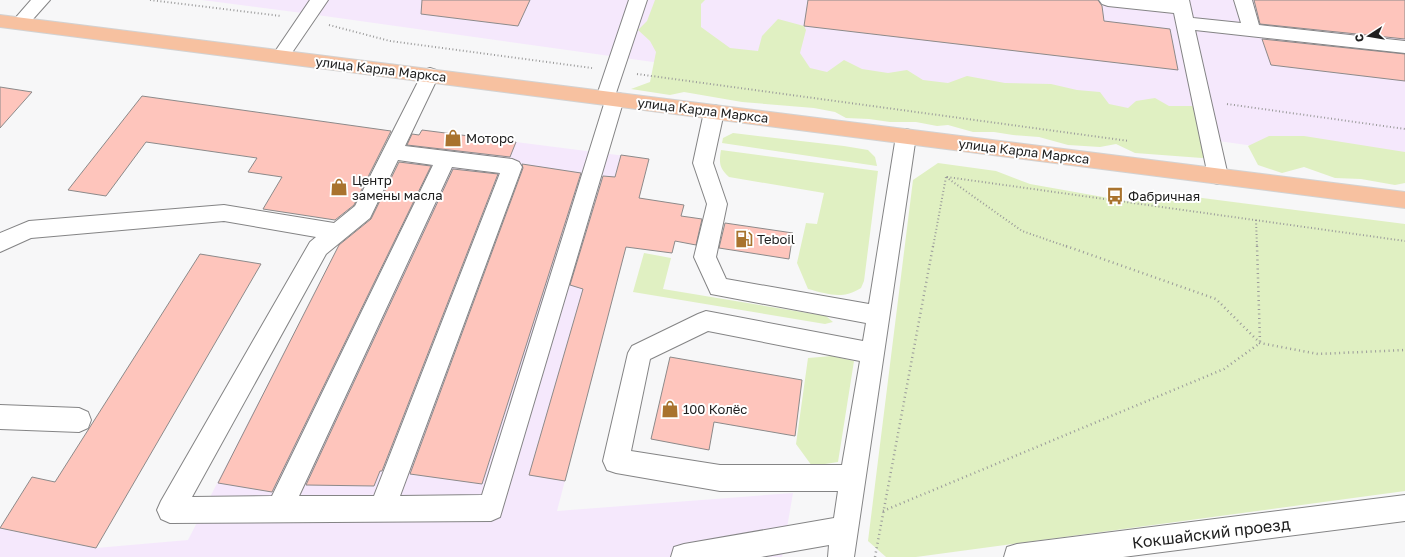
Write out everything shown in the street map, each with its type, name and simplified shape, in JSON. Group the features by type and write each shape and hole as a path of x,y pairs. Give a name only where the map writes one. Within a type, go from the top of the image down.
{"main road":[{"name":"улица Карла Маркса","path":"0,20 1405,200"}],"street":[{"path":"20,23 42,0"},
{"path":"281,56 319,0"},
{"path":"430,75 363,212 318,248 170,510 491,508 610,98 613,71 638,0"},
{"path":"1108,0 1182,10 1252,30 1405,47"},
{"path":"1243,0 1252,30"},
{"path":"1182,10 1218,176"},
{"path":"714,112 703,163 717,204 705,257 719,287 878,315"},
{"path":"841,557 906,136"},
{"path":"382,509 512,167 392,152"},
{"path":"280,509 446,159"},
{"path":"0,243 29,230 224,213 338,232"},
{"path":"853,478 720,478 616,461 640,354 706,321 872,354"},
{"path":"0,417 79,420"},
{"name":"Кокшайский проезд","path":"1018,557 1405,508"},
{"path":"684,557 845,529"}],"path":[{"path":"150,0 306,20 390,41 1135,142"},
{"path":"1202,101 1405,129"},
{"path":"946,177 1405,241"},
{"path":"946,177 1022,231 1216,299 1260,343 1318,354 1405,350"},
{"path":"875,557 946,177"},
{"path":"1256,220 1260,343"},
{"path":"883,511 1224,369 1260,343"}],"shaded area":[{"path":"202,0 1405,0 1405,167 310,14"},
{"path":"422,130 649,159 557,511 793,493 782,557 0,557 0,528 96,548 188,540 335,253 345,254 359,226 375,228"}],"green space":[{"path":"655,0 705,0 701,4 701,27 730,48 758,51 762,36 778,19 804,26 806,30 800,53 810,68 827,72 844,60 862,69 888,73 907,70 923,80 948,83 967,76 1005,83 1051,84 1077,90 1100,92 1109,104 1128,108 1136,101 1155,98 1169,106 1192,106 1212,119 1213,155 1202,158 1135,153 1116,144 1100,147 1068,145 1039,137 994,132 973,132 948,125 937,126 916,122 890,122 846,118 835,112 814,108 742,102 684,92 670,95 631,89 650,82 656,52 650,41 638,30 647,21"},
{"path":"733,133 868,150 875,157 877,166 722,143 723,138"},
{"path":"1269,136 1304,136 1405,152 1405,183 1395,185 1361,179 1335,178 1304,167 1282,173 1258,165 1248,146"},
{"path":"721,150 878,171 864,281 861,288 854,292 841,295 808,289 797,263 806,223 817,224 824,193 729,177 720,165"},
{"path":"938,163 996,171 1030,184 1131,202 1179,195 1405,224 1405,491 916,557 886,557 868,541 913,180"},
{"path":"644,253 671,258 663,289 826,316 833,322 825,324 633,292"},
{"path":"832,356 854,361 838,462 812,466 796,444 808,358"}],"building":[{"path":"422,0 530,0 518,26 421,14"},
{"path":"808,0 1098,0 1102,6 1104,21 1170,29 1178,70 804,26"},
{"path":"1254,0 1405,0 1405,39 1260,24"},
{"path":"1262,39 1405,54 1405,81 1271,65"},
{"path":"0,87 32,92 0,128"},
{"path":"142,96 391,131 354,205 335,220 263,209 282,177 248,172 257,158 146,142 106,196 68,190"},
{"path":"422,130 516,142 510,157 407,145 412,134 419,135"},
{"path":"621,155 649,159 639,198 684,205 681,216 702,219 696,245 675,241 672,253 626,247 565,481 529,475 583,289 570,285 603,176 615,177"},
{"path":"399,162 431,166 272,492 218,483 339,245 371,219"},
{"path":"522,164 581,173 482,484 410,474 523,168"},
{"path":"453,169 498,174 382,471 380,471 374,486 306,485"},
{"path":"725,223 793,233 789,259 719,248"},
{"path":"200,254 261,264 96,548 0,528 32,477 55,482"},
{"path":"670,357 802,380 795,436 714,422 709,450 651,439"}],"place":[{"name":"Моторс","path":"453,138"},
{"name":"Центр замены масла","path":"339,187"},
{"name":"Фабричная","path":"1115,196"},
{"name":"Teboil","path":"744,239"},
{"name":"100 Колёс","path":"670,409"}]}
